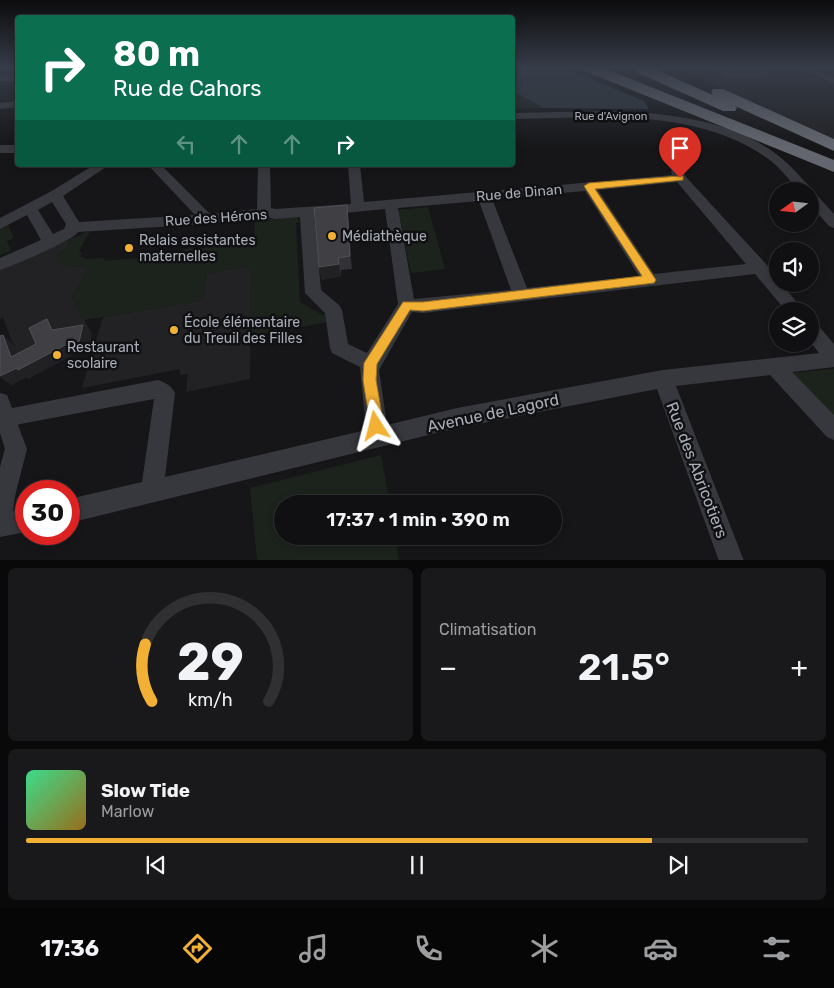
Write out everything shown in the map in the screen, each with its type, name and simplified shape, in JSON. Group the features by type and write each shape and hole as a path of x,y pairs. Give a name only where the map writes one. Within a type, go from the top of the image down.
{"highway":[{"path":"647,94 687,118 834,166"},
{"path":"648,94 672,107 687,118"},
{"path":"685,94 834,162"},
{"path":"698,94 834,154"},
{"path":"725,94 834,146"}],"street":[{"path":"0,106 15,104"},
{"name":"Rue d'Avignon","path":"515,116 646,116 687,118 726,132 759,148 784,166 798,182"},
{"path":"0,150 15,149"},
{"path":"680,161 683,165 677,172 680,178 788,302"},
{"path":"0,224 55,195 100,167"},
{"path":"156,167 207,219"},
{"path":"264,167 264,208 267,212"},
{"path":"354,167 358,208"},
{"name":"Rue de Dinan","path":"358,208 680,178"},
{"path":"589,186 650,280"},
{"path":"55,195 70,231"},
{"path":"484,196 521,294"},
{"path":"378,438 370,380 371,363 407,305 391,205"},
{"path":"819,206 834,223"},
{"path":"31,208 50,243"},
{"name":"Rue des Hérons","path":"93,226 207,219 267,212 275,214 358,208"},
{"path":"307,212 313,293 334,310 339,348 371,363"},
{"path":"0,264 50,243 70,231 93,226"},
{"path":"407,305 423,306 760,268"},
{"path":"819,339 834,358"},
{"name":"Avenue de Lagord","path":"80,508 457,418 662,379 834,358"},
{"path":"774,366 834,430"},
{"name":"Rue des Abricotiers","path":"662,379 732,560"},
{"path":"0,519 16,449 3,411 26,414 158,389 165,393 152,492"},
{"path":"0,526 15,523"}],"shaded area":[{"path":"515,94 519,94 543,108 515,109"},
{"path":"519,94 628,94 644,101 649,109 543,108"},
{"path":"734,94 834,94 834,142"},
{"path":"428,207 445,269 411,273 398,210"},
{"path":"297,217 299,222 296,223 300,302 323,315 329,311 329,322 250,336 251,266 206,273 203,300 84,320 72,298 87,271 83,267 71,266 64,269 57,255 68,247 70,239 90,231 79,251 82,254 80,256 87,259 105,258 104,261 151,257 153,254 181,252 183,249 235,245 240,239 254,237 255,220"},
{"path":"8,225 14,238 7,241 11,251 0,255 0,229"},
{"path":"70,239 68,247 60,252 71,266 83,267 87,271 72,298 92,334 88,351 76,353 28,379 27,377 11,385 0,357 0,351 13,344 3,318 0,319 0,267 30,254 39,254"},
{"name":"École élémentaire du Treuil des Filles","path":"251,266 250,379 186,392 188,374 180,375 180,369 82,388 103,317 203,300 206,273"},
{"path":"834,369 834,423 787,373"},
{"path":"381,455 388,495 274,495 274,545 396,545 399,560 257,560 250,488"}],"building":[{"name":"Médiathèque","path":"347,205 350,256 338,258 339,264 319,267 314,208"},
{"path":"47,319 52,330 83,325 79,342 67,344 18,370 17,368 0,376 0,336 3,335 11,357 36,344 29,328"}],"place":[{"name":"Médiathèque","path":"332,236"},
{"name":"Relais assistantes maternelles","path":"129,248"},
{"name":"École élémentaire du Treuil des Filles","path":"174,330"},
{"name":"Restaurant scolaire","path":"57,355"}],"route":[{"path":"376,426 369,370 371,363 407,305 423,306 650,280 589,186 680,178"}]}
